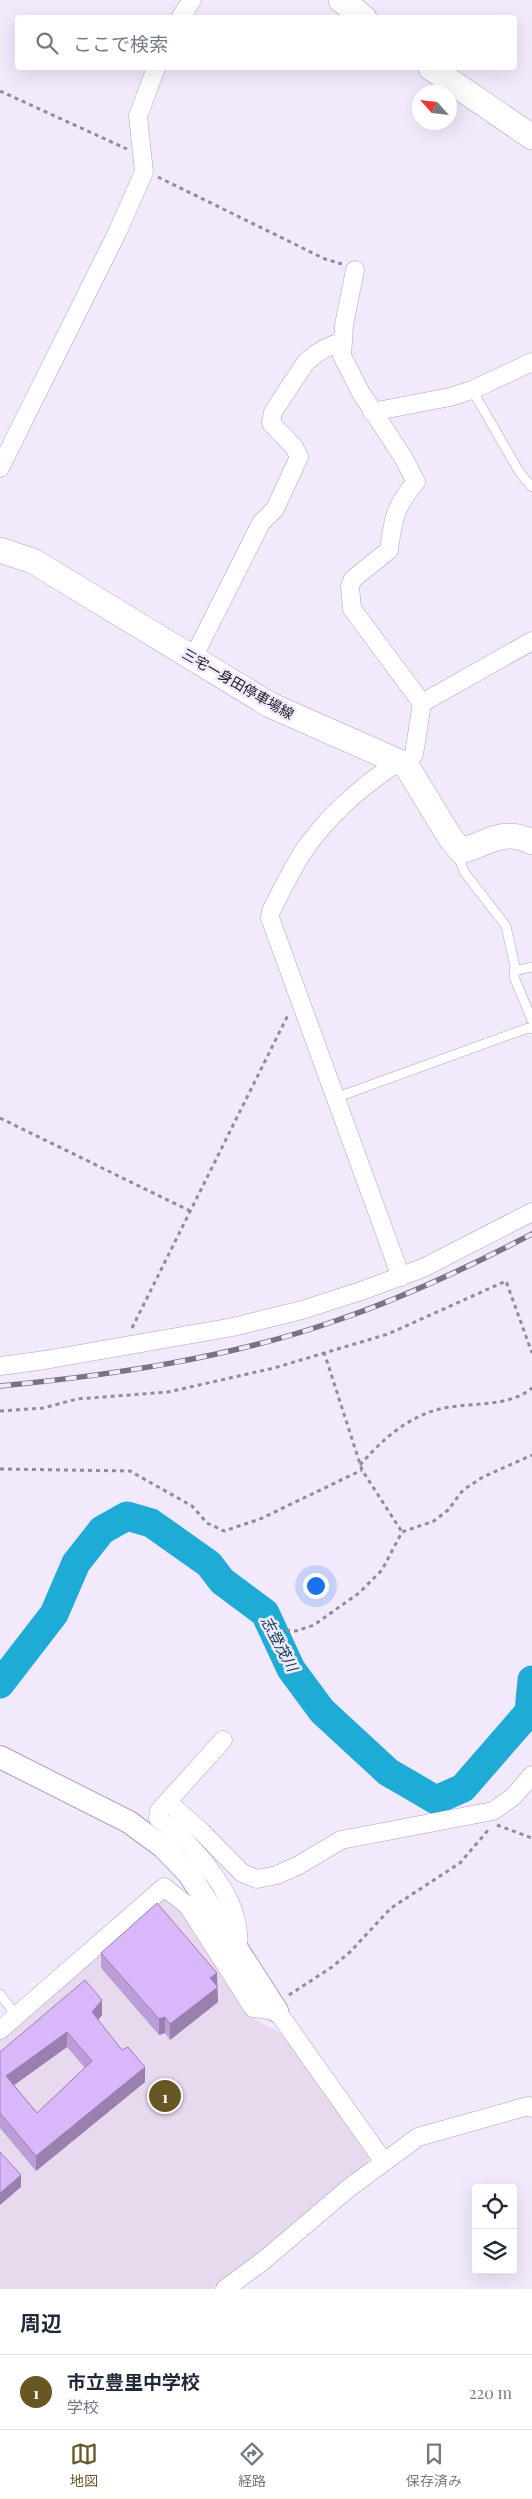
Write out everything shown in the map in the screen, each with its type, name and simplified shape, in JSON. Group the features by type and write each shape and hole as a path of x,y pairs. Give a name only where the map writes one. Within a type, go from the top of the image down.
{"main road":[{"path":"341,0 360,15"},
{"path":"434,70 532,137"},
{"name":"三宅一身田停車場線","path":"0,550 33,561 270,705 402,764"},
{"path":"402,764 451,839 461,851 473,848 490,838 502,836 524,838 532,842"}],"street":[{"path":"182,15 192,0"},
{"path":"0,468 117,233 144,172 138,116 155,70"},
{"path":"355,270 342,342 342,356 372,412 403,457 416,482 401,500 394,514 389,550 353,579 350,586 352,609 422,703 414,754 402,764 353,795 316,834 304,850 271,911 270,918 297,997 401,1277"},
{"path":"193,658 261,523 275,509 298,463 299,457 294,447 271,423 273,412 306,362 312,356 333,344 342,342"},
{"path":"372,412 450,397 472,390 532,362"},
{"path":"422,703 532,641"},
{"path":"0,1366 45,1360 269,1320 401,1277 468,1246 532,1212"},
{"path":"222,1740 159,1811 158,1818 185,1841 218,1881 237,1922 239,1935 236,1948"},
{"path":"0,1757 129,1822 162,1847 189,1874 276,2008 384,2162"},
{"path":"168,1802 202,1832 242,1874 257,1879 277,1875 299,1865 341,1840 493,1811 514,1796 532,1775"},
{"path":"0,2030 164,1887 188,1906 253,2008 276,2008"},
{"path":"225,2289 264,2260 349,2188 418,2137 528,2106 532,2108"}],"lane":[{"path":"472,390 520,473 532,487"},
{"path":"461,851 460,861 465,873 506,926 514,977 532,1020"},
{"path":"514,971 532,966"},
{"path":"335,1098 532,1029"},
{"path":"0,1994 16,2015"}],"path":[{"path":"0,91 119,147 142,153"},
{"path":"144,172 325,259 335,261 355,270"},
{"path":"123,1346 297,997"},
{"path":"0,1118 190,1211"},
{"path":"0,1411 43,1408 78,1399 168,1392 265,1370 388,1334 506,1281 532,1353"},
{"path":"324,1352 362,1470 402,1532"},
{"path":"360,1465 383,1440 418,1417 438,1409 514,1398 532,1388"},
{"path":"286,1630 296,1631 314,1625 359,1593 382,1570 402,1532 434,1521 448,1510 463,1490 483,1477 532,1455"},
{"path":"0,1470 130,1471 192,1506 207,1523 224,1531 260,1520 362,1470"},
{"path":"276,2008 332,1967 368,1934 391,1908 460,1863 494,1824 502,1829 532,1838"}],"shaded area":[{"path":"159,1898 171,1899 190,1917 236,1994 256,2020 288,2037 371,2154 367,2163 252,2258 211,2289 0,2289 0,2039"}],"building":[{"path":"157,1903 217,1973 210,1978 218,1987 170,2024 165,2017 159,2019 101,1953"},
{"path":"85,1980 102,2000 92,2012 122,2050 128,2047 145,2067 36,2156 0,2113 0,2052","holes":["67,2032 92,2061 37,2113 6,2076"]},
{"path":"0,2152 21,2175 0,2193"}],"waterway":[{"name":"志登茂川","path":"0,1684 54,1614 76,1563 102,1530 127,1516 151,1523 209,1564 222,1581 265,1613 291,1669 322,1711 388,1772 436,1800 463,1788 529,1712 532,1680"}],"railway":[{"path":"0,1386 128,1370 213,1355 256,1345 363,1311 461,1270 532,1234"}],"place":[{"name":"市立豊里中学校","path":"165,2096"}]}
